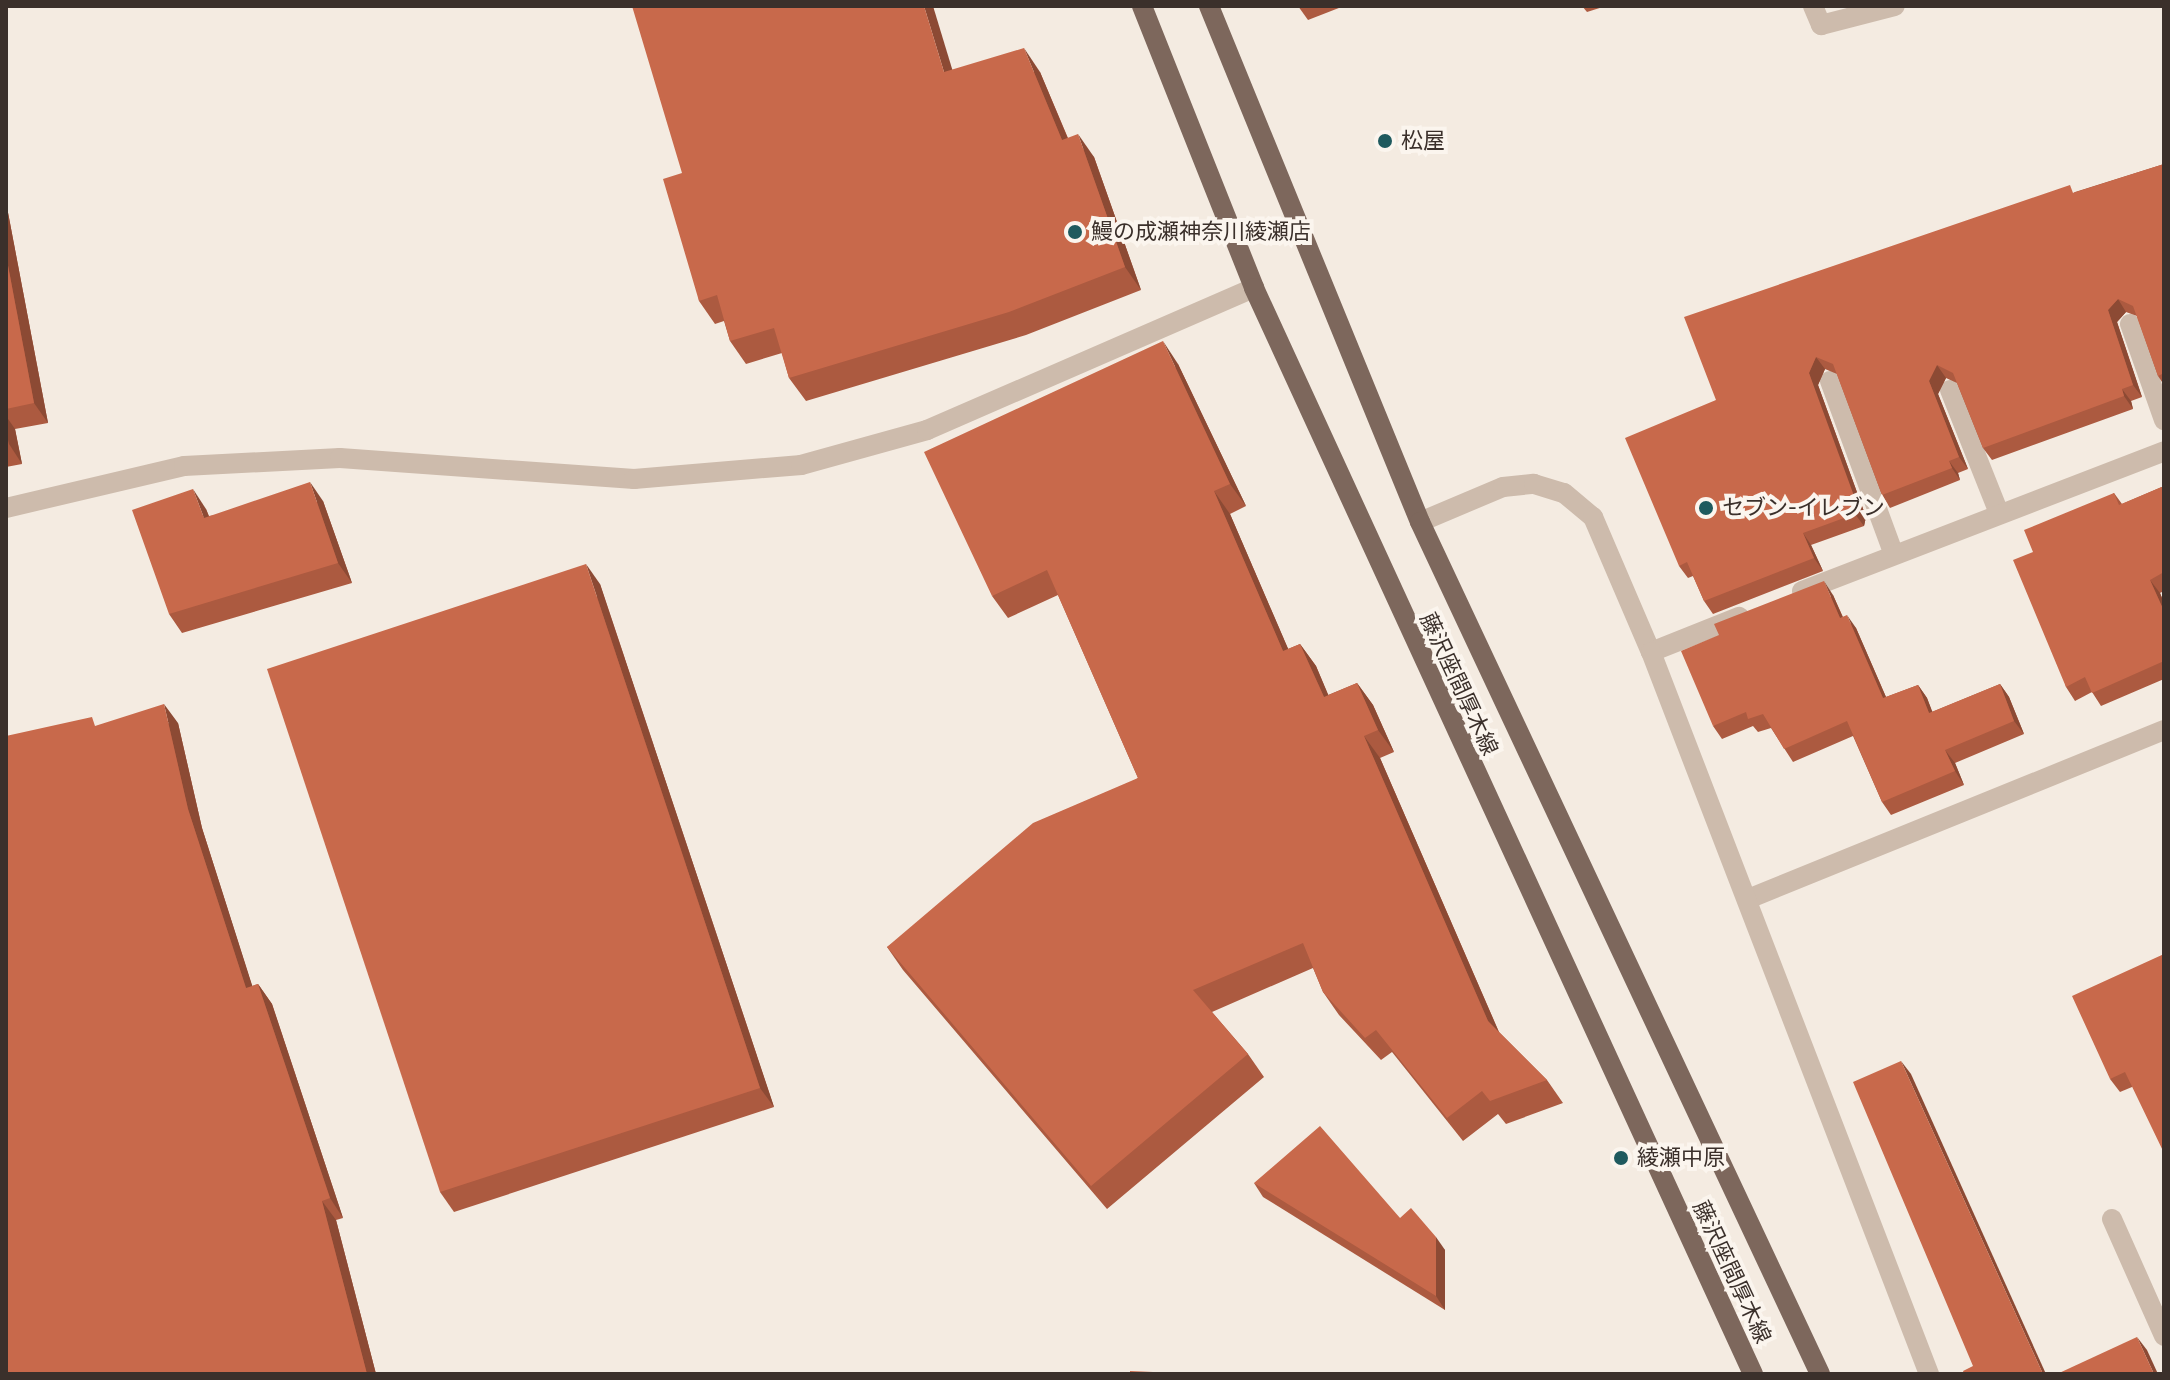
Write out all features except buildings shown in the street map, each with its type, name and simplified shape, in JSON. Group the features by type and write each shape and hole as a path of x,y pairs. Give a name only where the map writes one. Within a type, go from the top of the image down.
{"main road":[{"name":"藤沢座間厚木線","path":"1142,6 1254,288 1753,1374"},
{"name":"藤沢座間厚木線","path":"1209,6 1420,522 1820,1374"}],"street":[{"path":"1813,6 1821,25 1895,6"},
{"path":"6,508 184,466 340,458 634,479 801,465 927,430 1254,288"},
{"path":"2130,324 2164,420"},
{"path":"1830,381 1894,555"},
{"path":"1950,390 1999,513"},
{"path":"1651,652 1999,513 2164,451"},
{"path":"1420,522 1503,487 1534,484 1564,493 1593,517 1651,652 1748,899 1929,1374"},
{"path":"1748,899 2164,730"},
{"path":"2112,1219 2164,1336"}],"place":[{"name":"松屋","path":"1385,141"},
{"name":"鰻の成瀬神奈川綾瀬店","path":"1075,232"},
{"name":"セブン-イレブン","path":"1706,508"},
{"name":"綾瀬中原","path":"1621,1158"}]}
